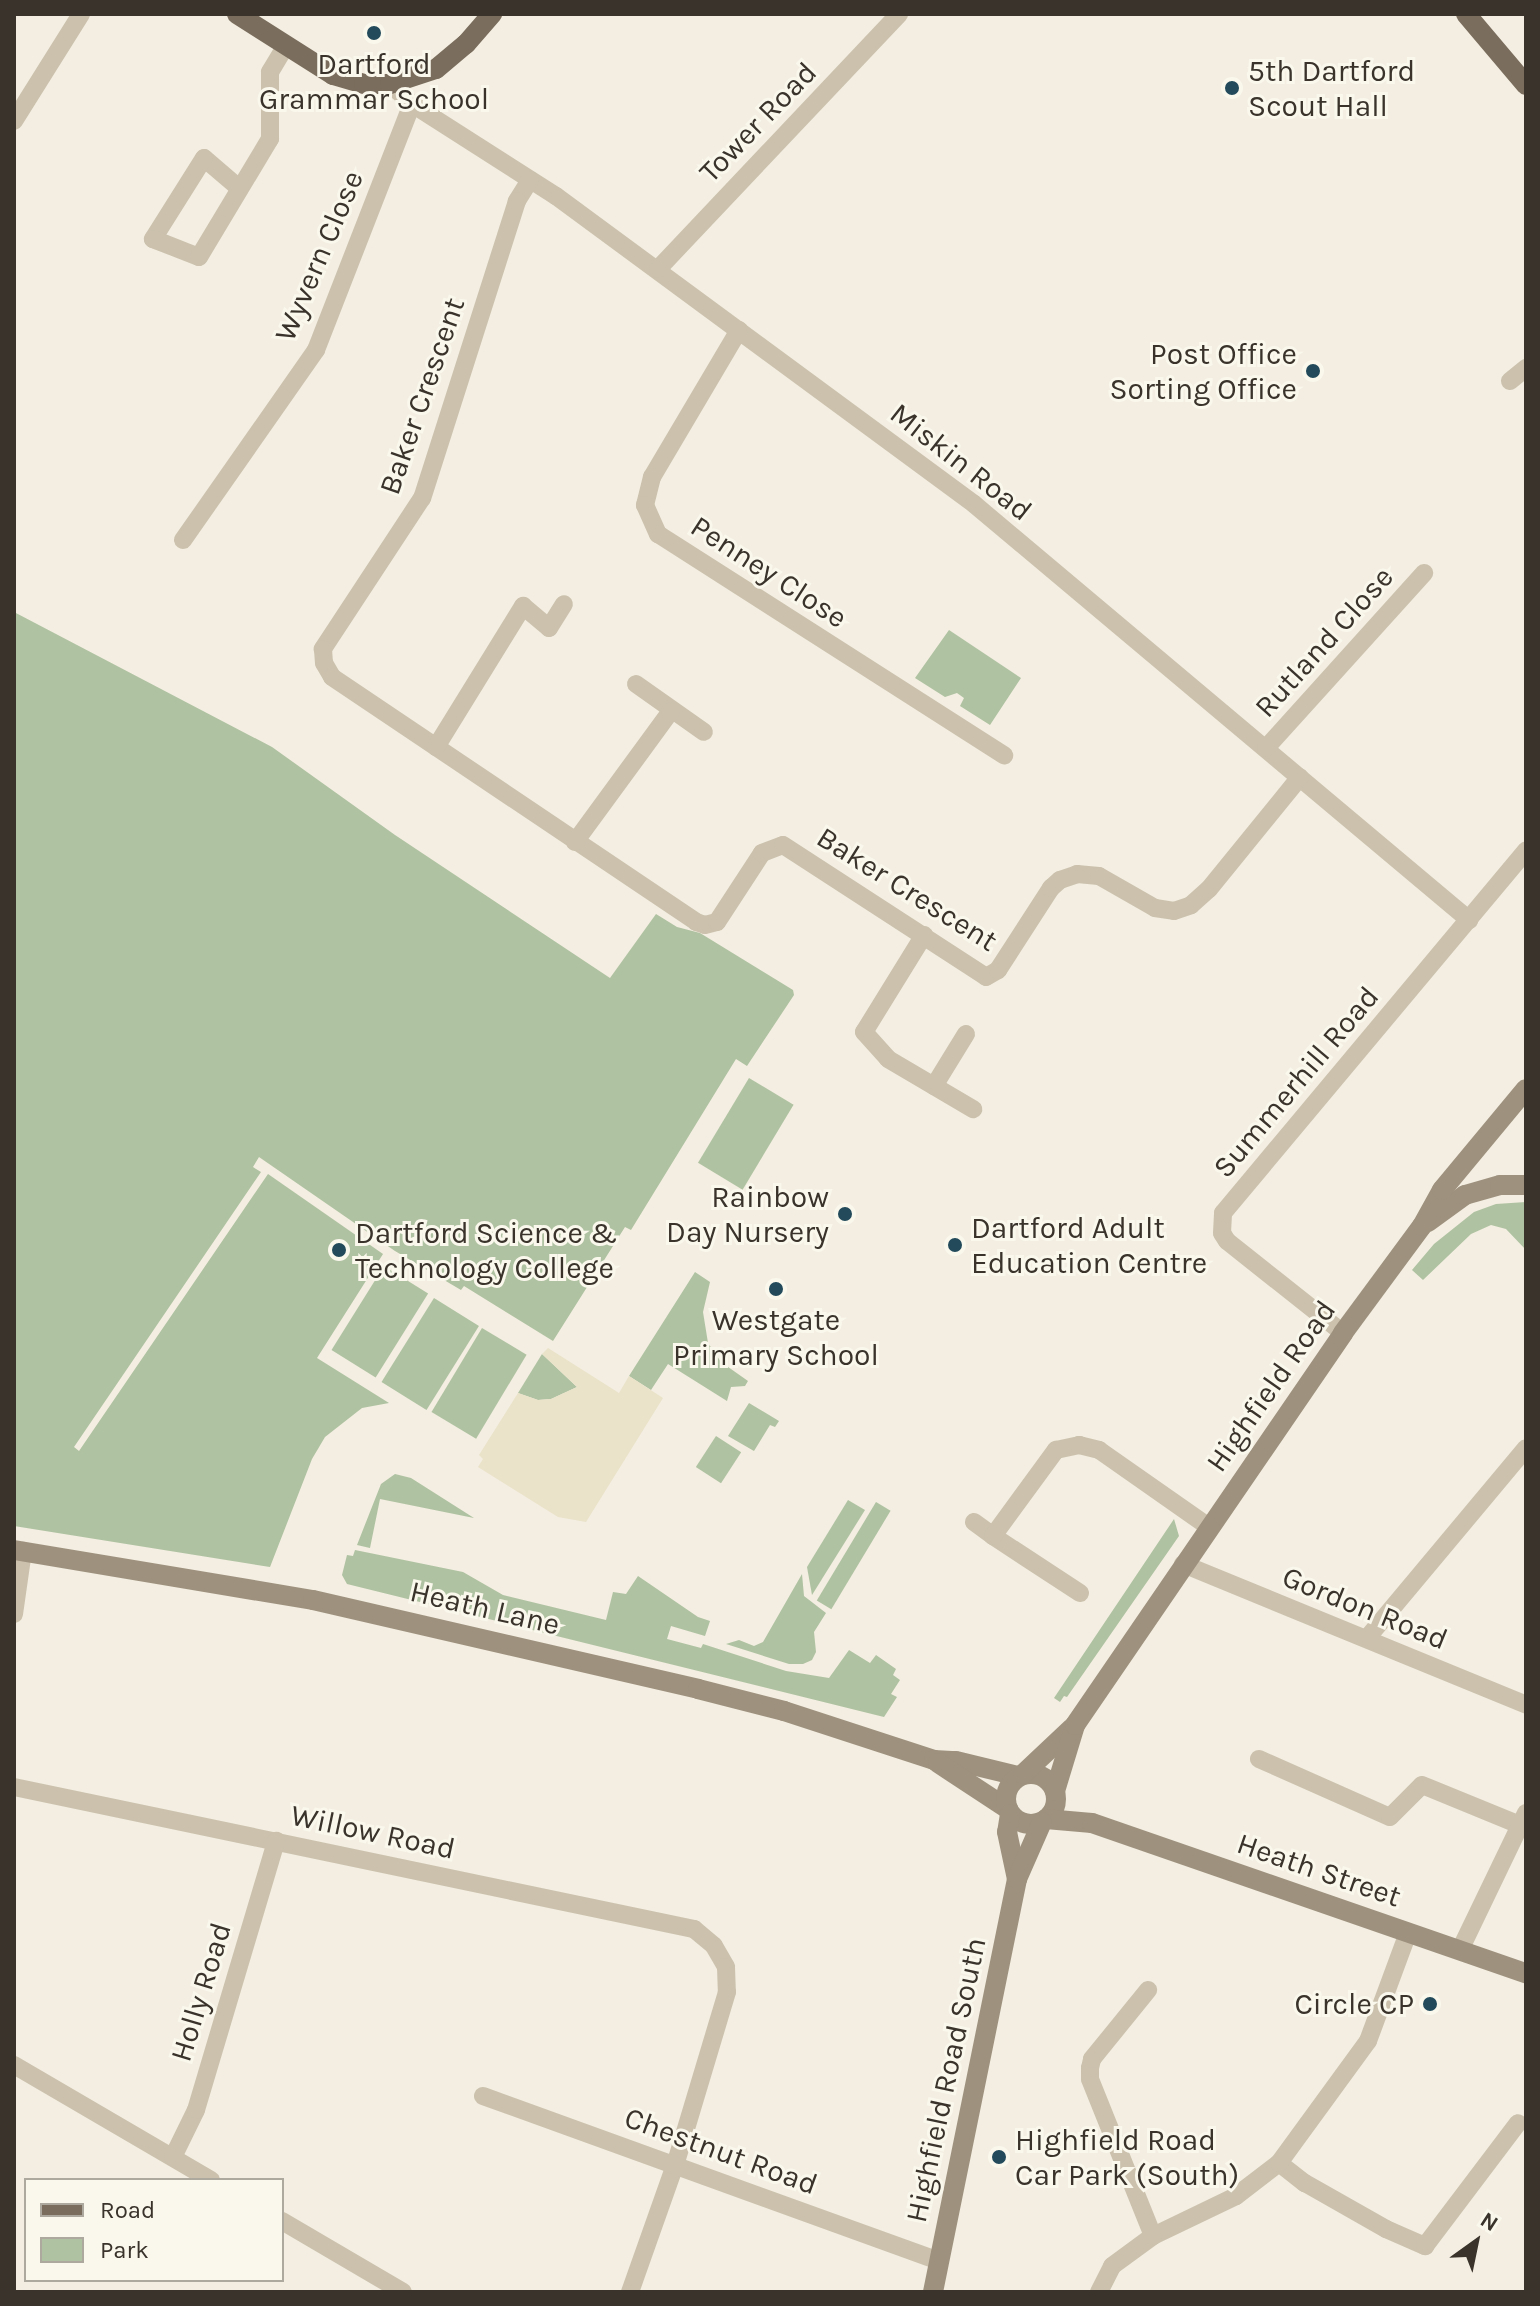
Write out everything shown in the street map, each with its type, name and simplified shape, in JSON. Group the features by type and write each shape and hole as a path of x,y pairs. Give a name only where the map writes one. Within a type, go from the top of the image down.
{"main road":[{"path":"237,14 333,75 364,84 390,84 436,69 466,44 492,14"},
{"path":"1466,14 1526,85"}],"street":[{"path":"14,121 81,14"},
{"name":"Tower Road","path":"658,269 899,14"},
{"path":"239,188 204,158 153,239 199,257 270,139 270,72 285,47"},
{"name":"Miskin Road","path":"390,84 412,104 530,180 658,269 974,504 1469,920"},
{"name":"Wyvern Close","path":"183,540 316,350 412,104"},
{"name":"Baker Crescent","path":"530,180 517,201 422,498 323,649 324,663 332,677 575,842 705,925 717,922 762,853 783,845 986,977 998,970 1051,888 1060,880 1077,874 1099,876 1155,908 1174,911 1191,905 1209,889 1300,777"},
{"name":"Penney Close","path":"739,330 652,477 645,505 658,534 1004,755"},
{"path":"1510,381 1526,368"},
{"name":"Rutland Close","path":"1266,748 1424,573"},
{"path":"436,747 523,606 549,628 564,604"},
{"path":"636,684 704,732"},
{"path":"575,842 671,711"},
{"name":"Summerhill Road","path":"1343,1333 1233,1247 1222,1233 1223,1213 1526,850"},
{"path":"924,935 864,1032 888,1059 973,1109"},
{"path":"934,1086 966,1034"},
{"name":"Highfield Road","path":"1021,1775 1075,1725 1343,1333 1422,1226 1442,1190 1526,1089"},
{"path":"1422,1226 1465,1195 1500,1185 1526,1185"},
{"path":"993,1536 1049,1454 1079,1445 1099,1450 1209,1527"},
{"path":"1368,1637 1526,1448"},
{"path":"974,1522 1080,1593"},
{"path":"14,1614 18,1550"},
{"name":"Heath Lane","path":"18,1550 216,1581 457,1632 784,1711 934,1760 956,1761 1021,1775"},
{"name":"Gordon Road","path":"1183,1564 1368,1637 1526,1705"},
{"name":"Highfield Road","path":"1055,1793 1075,1725"},
{"path":"1259,1759 1390,1817 1422,1785 1523,1819 1460,1950"},
{"name":"Heath Lane","path":"934,1760 1009,1812"},
{"path":"1039,1774 1055,1793 1055,1808 1044,1821 1024,1823 1009,1812 1006,1791 1021,1775 1039,1774"},
{"name":"Willow Road","path":"14,1787 694,1929 714,1946 726,1967 727,1992 675,2165"},
{"name":"Heath Street","path":"1055,1793 1092,1823"},
{"name":"Highfield Road South","path":"1009,1812 1007,1832 1017,1879"},
{"name":"Heath Street","path":"1044,1821 1092,1823 1526,1973"},
{"name":"Highfield Road South","path":"933,2292 1017,1879 1044,1821"},
{"name":"Holly Road","path":"173,2157 196,2110 276,1841"},
{"path":"1099,2292 1112,2266 1153,2236 1236,2196 1279,2163 1368,2041 1408,1933"},
{"path":"1148,1990 1092,2059 1090,2079 1153,2236"},
{"path":"14,2065 208,2178"},
{"name":"Chestnut Road","path":"483,2096 939,2261"},
{"path":"1279,2163 1305,2183 1386,2229 1425,2246 1518,2123"},
{"path":"630,2292 675,2165"},
{"path":"284,2222 403,2292"}],"green space":[{"name":"Dartford Science & Technology College","path":"14,612 272,747 395,835 610,978 656,914 677,927 700,933 793,990 794,995 747,1066 736,1059 631,1230 625,1227 553,1341 464,1286 461,1290 395,1251 259,1157 253,1167 261,1172 74,1447 79,1451 268,1174 383,1254 317,1358 389,1403 362,1408 325,1437 312,1459 270,1567 14,1526"},
{"path":"949,630 1021,678 990,725 960,706 964,698 957,693 945,697 915,678"},
{"path":"749,1078 794,1105 743,1190 698,1163"},
{"path":"1526,1202 1526,1250 1506,1229 1491,1225 1471,1234 1423,1280 1412,1270 1434,1244 1474,1212 1496,1204"},
{"path":"384,1266 428,1294 376,1378 332,1350"},
{"path":"695,1272 710,1282 703,1312 708,1343 721,1362 748,1381 745,1386 731,1387 727,1401 668,1364 651,1390 629,1376"},
{"path":"434,1298 479,1326 426,1410 382,1382"},
{"path":"482,1328 527,1355 476,1439 432,1412"},
{"path":"542,1354 577,1387 551,1399 538,1400 518,1393"},
{"path":"749,1403 779,1421 775,1427 770,1425 754,1451 728,1436"},
{"path":"716,1436 741,1452 721,1483 696,1467"},
{"path":"395,1474 411,1478 474,1518 380,1499 370,1548 357,1545 381,1484"},
{"path":"848,1500 865,1510 812,1595 807,1567"},
{"path":"876,1502 891,1511 831,1609 817,1601"},
{"path":"1174,1519 1179,1536 1067,1697 1064,1696 1060,1702 1054,1698"},
{"path":"355,1550 463,1572 503,1595 606,1620 613,1592 626,1594 638,1576 698,1617 710,1621 705,1636 671,1626 667,1639 701,1648 703,1644 786,1671 829,1678 849,1650 870,1663 876,1655 896,1669 893,1675 900,1680 891,1694 897,1697 884,1717 347,1584 342,1575 347,1555 353,1556"},
{"path":"802,1574 804,1596 826,1613 814,1632 816,1652 812,1660 789,1664 726,1644 739,1640 754,1646 763,1642"}],"shaded area":[{"path":"548,1348 619,1393 629,1376 663,1398 586,1522 558,1517 478,1467 483,1459 479,1455 518,1393 538,1400 551,1399 577,1387 542,1354"}],"place":[{"name":"Dartford Grammar School","path":"374,33"},
{"name":"5th Dartford Scout Hall","path":"1232,88"},
{"name":"Post Office Sorting Office","path":"1313,371"},
{"name":"Rainbow Day Nursery","path":"845,1214"},
{"name":"Dartford Adult Education Centre","path":"955,1245"},
{"name":"Dartford Science & Technology College","path":"339,1250"},
{"name":"Westgate Primary School","path":"776,1289"},
{"name":"Circle CP","path":"1430,2004"},
{"name":"Highfield Road Car Park (South)","path":"999,2157"}]}
